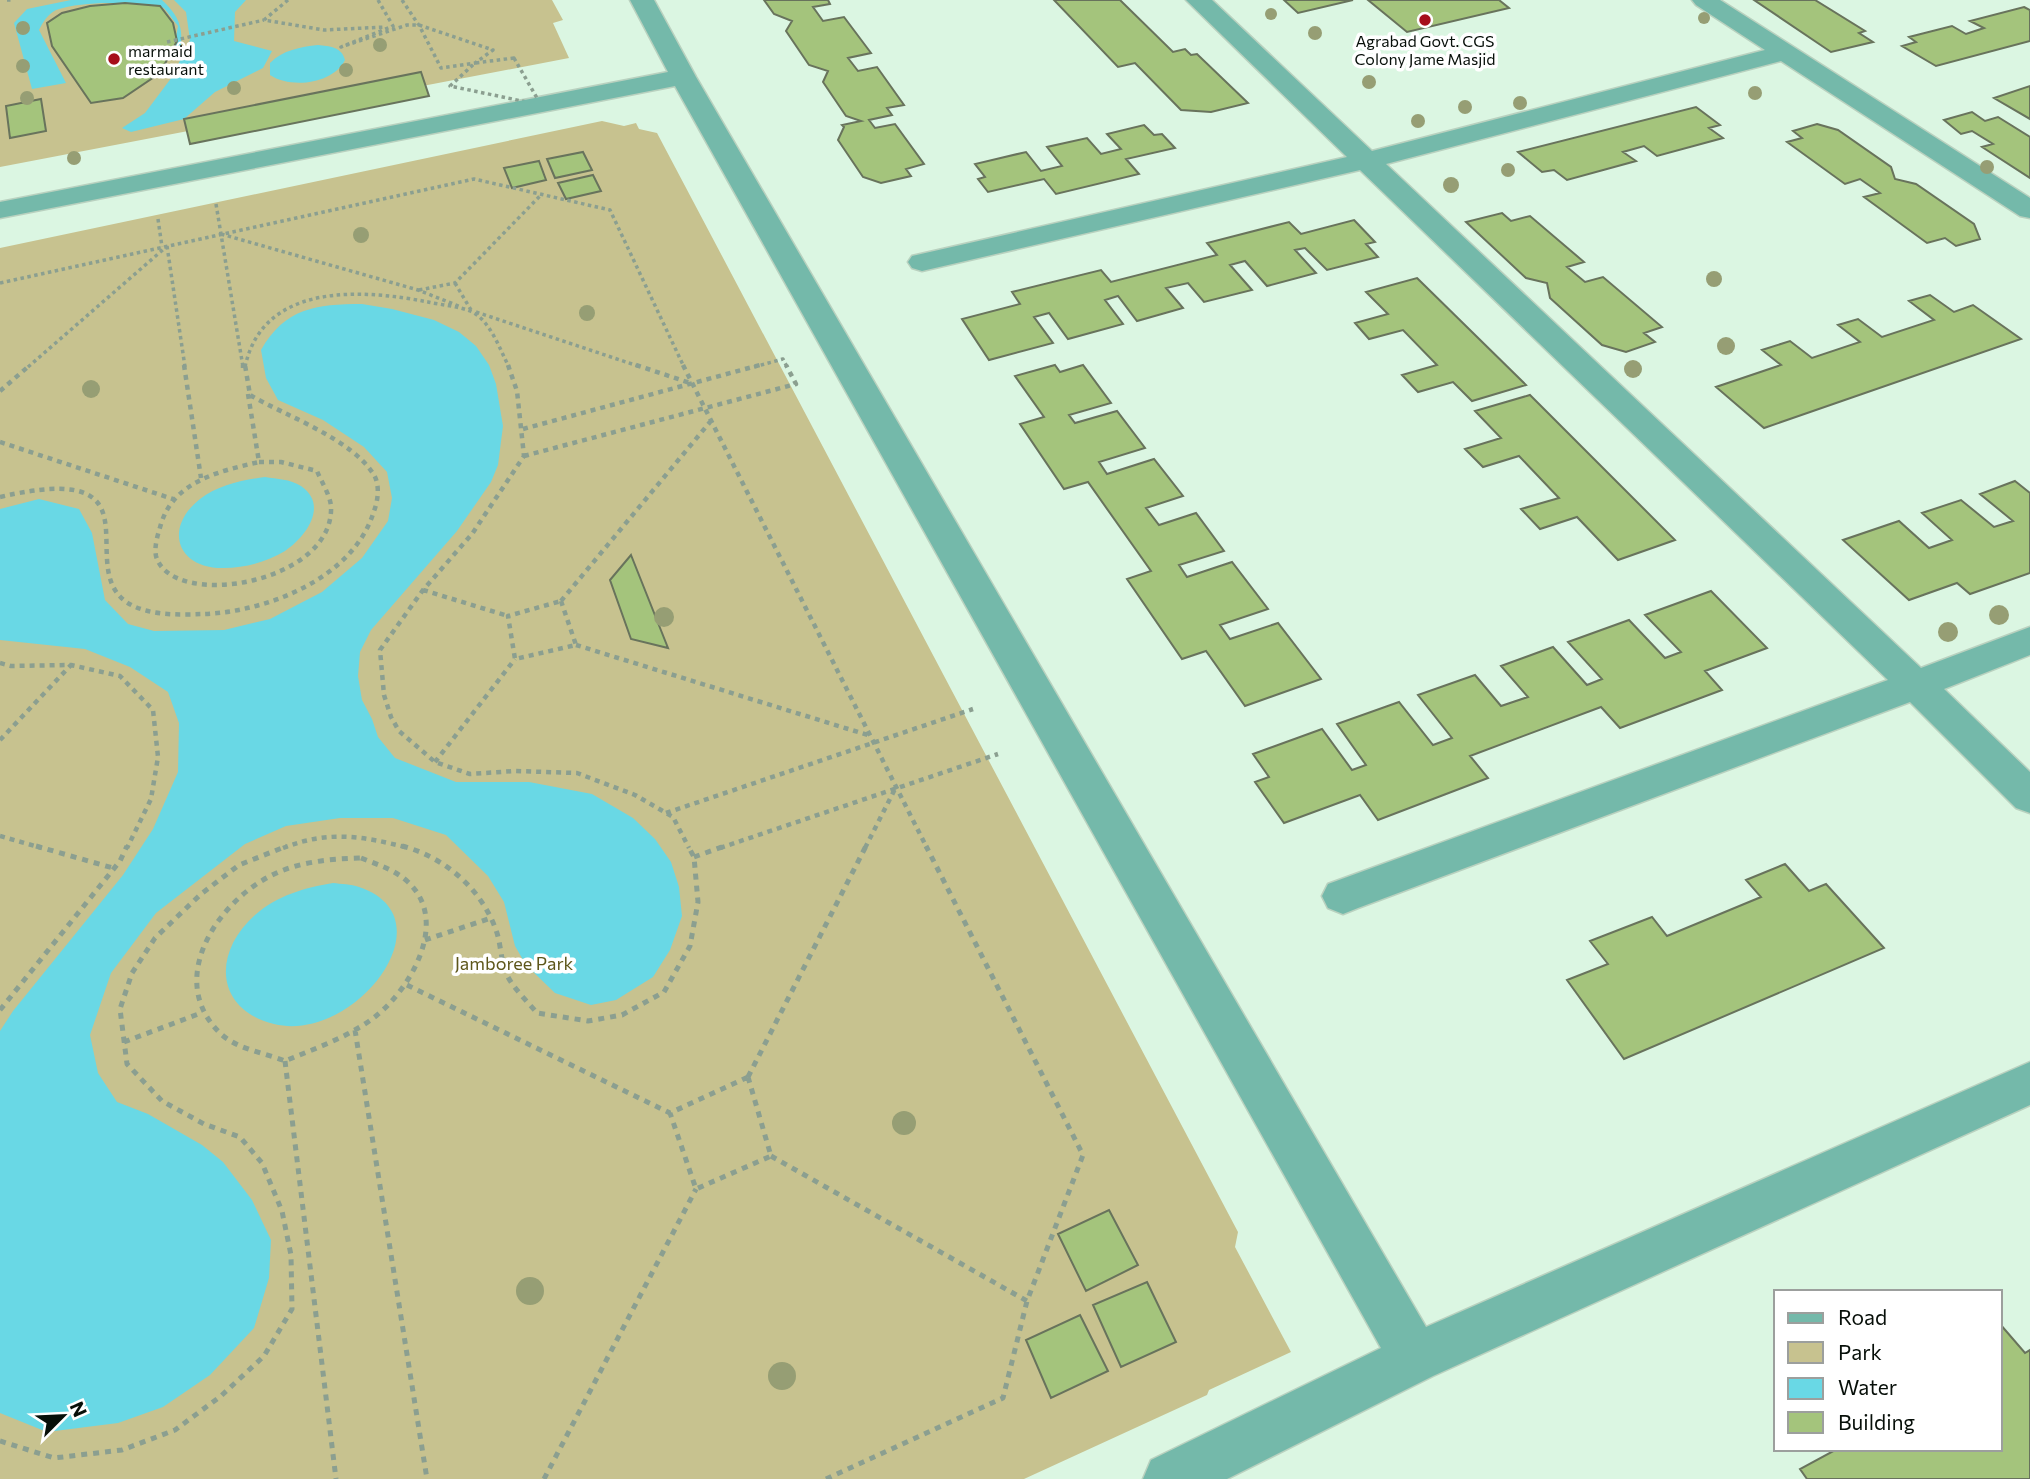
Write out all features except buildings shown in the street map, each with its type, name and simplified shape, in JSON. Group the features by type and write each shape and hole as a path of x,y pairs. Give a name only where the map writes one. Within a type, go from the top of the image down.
{"street":[{"path":"642,0 682,77 1415,1358"},
{"path":"1198,0 2030,796"},
{"path":"1704,0 2030,210"},
{"path":"922,262 1365,161 1785,52"},
{"path":"0,211 682,77"},
{"path":"1343,896 1916,685 2030,639"},
{"path":"1170,1479 1415,1358 2030,1083"}],"path":[{"path":"7,0 15,0"},
{"path":"167,42 264,20 288,0"},
{"path":"379,0 393,26"},
{"path":"393,26 341,47 407,24 419,25 493,50 475,63 442,68 419,25 402,0"},
{"path":"264,20 292,29 358,31 393,26"},
{"path":"0,283 474,179 610,210 710,422 1083,1155 1027,1301 1003,1398 825,1479"},
{"path":"418,290 455,283 542,194"},
{"path":"215,199 259,462"},
{"path":"157,211 201,478"},
{"path":"221,234 418,290 472,311 692,383"},
{"path":"0,391 164,246"},
{"path":"0,1441 54,1458 121,1450 175,1430 221,1396 264,1356 292,1309 289,1244 282,1211 262,1163 240,1137 204,1124 162,1101 127,1064 120,1009 132,973 155,938 201,894 239,865 299,841 342,835 362,836 421,851 451,870 483,900 508,976 537,1013 588,1021 622,1015 664,992 691,946 698,902 694,858 673,817 635,795 577,773 515,771 470,774 435,762 399,731 384,695 380,674 380,650 423,590 472,534 524,456 517,391 510,369 489,330 472,311 455,283"},
{"path":"0,497 45,488 66,489 98,504 105,516 109,572 118,594 137,608 205,614 267,604 317,579 346,558 375,517 377,496 376,477 358,456 331,438 250,395 245,365 262,326 282,310 310,299 363,293 390,295 472,311"},
{"path":"523,429 783,359 796,384 524,456"},
{"path":"423,590 508,616 561,601 710,422"},
{"path":"0,442 173,499"},
{"path":"259,462 281,463 317,471 332,497 332,515 326,536 307,557 265,579 224,585 200,584 176,577 160,565 155,551 162,518 173,499 201,478 259,462"},
{"path":"561,601 576,645"},
{"path":"508,616 516,659"},
{"path":"435,762 516,659 576,645 873,739"},
{"path":"0,663 11,666 71,665 120,676 153,710 158,757 151,799 120,861 0,1010"},
{"path":"0,740 71,665"},
{"path":"666,813 873,739 972,709"},
{"path":"694,858 897,786 998,754"},
{"path":"670,1113 748,1077 897,786"},
{"path":"0,836 113,868"},
{"path":"324,859 361,859 392,869 411,885 424,906 425,940 421,957 407,984 384,1010 355,1030 285,1060 223,1037 201,1013 194,982 200,949 219,916 249,888 285,869 324,859"},
{"path":"425,940 491,918"},
{"path":"407,984 670,1113 696,1189"},
{"path":"124,1042 201,1013"},
{"path":"355,1030 427,1479"},
{"path":"285,1060 336,1479"},
{"path":"748,1077 771,1156 1027,1301"},
{"path":"544,1479 696,1189 771,1156"}],"green space":[{"path":"0,0 552,0 563,20 553,23 569,58 0,167"},
{"name":"Jamboree Park","path":"602,121 624,126 636,123 639,129 657,133 1238,1232 1235,1247 1291,1352 1209,1390 1207,1395 1024,1479 0,1479 0,248"}],"water":[{"path":"71,0 162,0 178,20 181,45 174,48 178,26 164,8 110,3 56,10 46,18 39,30 66,83 32,89 14,23 27,9"},
{"path":"174,0 246,0 235,12 234,41 272,51 263,68 215,92 184,119 131,132 122,128 145,113 172,77 190,40 186,12"},
{"path":"318,45 334,48 341,52 345,60 331,74 322,79 300,83 270,75 270,63 280,55 298,48"},
{"path":"362,304 434,320 459,332 476,346 489,365 496,384 503,426 498,465 491,482 457,531 371,630 360,652 358,676 362,700 378,737 395,758 456,782 529,782 592,794 633,818 655,839 671,862 679,887 682,916 670,950 653,977 616,1000 591,1005 555,993 526,965 515,946 504,902 488,876 446,835 393,818 340,818 286,826 245,844 156,913 111,973 90,1035 98,1073 117,1102 148,1114 202,1145 223,1162 252,1200 271,1240 269,1278 254,1328 210,1375 163,1407 118,1423 47,1432 0,1413 0,1031 13,1011 123,875 153,829 178,772 179,723 168,692 130,667 85,649 0,640 0,509 39,499 79,509 92,533 105,600 128,624 154,631 224,630 270,619 322,592 362,558 388,521 392,498 387,472 364,447 323,420 278,400 266,378 261,350 280,325 303,311 330,305"},
{"path":"265,477 301,486 313,502 314,511 307,529 293,545 263,561 232,568 208,567 195,562 186,554 179,534 188,510 207,494 223,487"},
{"path":"333,883 359,887 385,903 396,924 394,949 381,975 361,998 334,1015 304,1025 274,1024 254,1017 240,1006 231,993 226,978 232,946 241,930 255,915 282,897"}],"place":[{"name":"Agrabad Govt. CGS Colony Jame Masjid","path":"1425,20"},
{"name":"marmaid restaurant","path":"114,59"}]}
